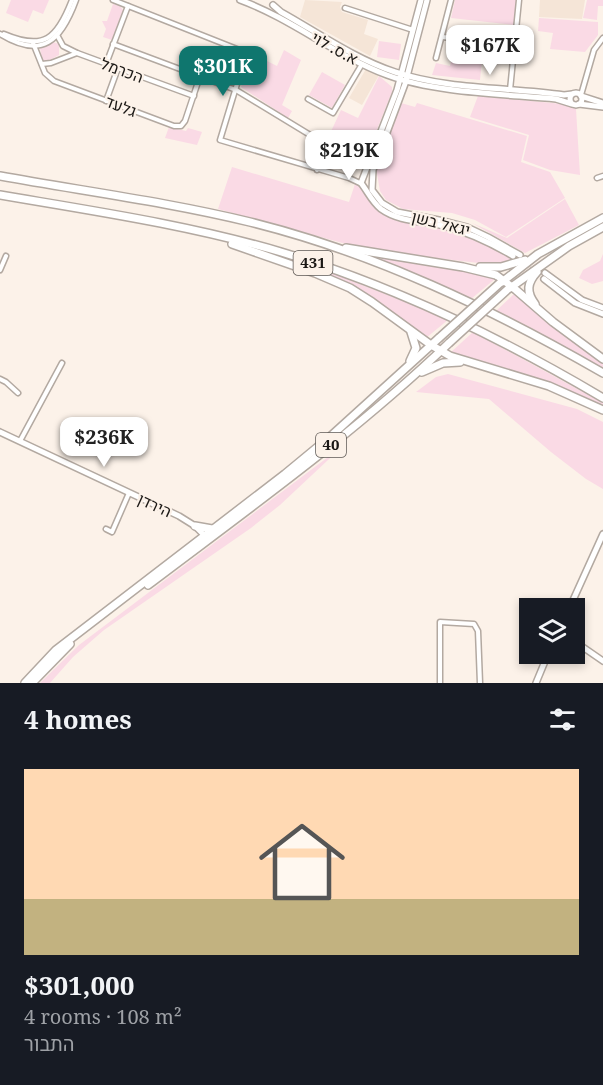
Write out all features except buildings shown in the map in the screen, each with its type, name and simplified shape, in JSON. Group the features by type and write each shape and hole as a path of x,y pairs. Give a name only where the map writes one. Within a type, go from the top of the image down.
{"highway":[{"name":"431","path":"0,176 195,211 267,227 346,252 446,291 517,326 603,373"},
{"name":"431","path":"0,195 182,228 289,255 376,286 452,318 540,362 603,398"},
{"name":"40","path":"25,683 56,650 197,541 206,538 214,528 308,455 533,257 603,218"},
{"path":"267,227 349,249 486,272 603,358"},
{"name":"40","path":"32,683 60,653 86,631 206,538 319,456 398,390 510,288 547,261 603,227"},
{"path":"182,228 266,255 333,280 363,296 441,351 475,365 549,386 603,410"},
{"path":"432,262 496,268 513,265 533,257"},
{"path":"542,314 531,300 528,287 532,278 547,261"},
{"path":"393,317 408,329 415,339 415,352 406,368"},
{"path":"398,390 420,373 436,365 456,362 475,365"},
{"path":"197,541 198,534 195,526 214,528"}],"main road":[{"name":"א.ס. לוי","path":"240,0 278,16 386,72 421,82"},
{"path":"421,0 408,63 421,82 556,99 575,104 603,105"},
{"path":"362,181 368,186 371,182 374,166 404,78 427,0"},
{"path":"261,2 263,11 270,11 272,2"},
{"name":"א.ס. לוי","path":"272,2 280,12 364,61"},
{"path":"399,92 386,72 408,63"},
{"path":"362,181 399,92 421,82 577,95 603,105"},
{"path":"575,104 570,99 577,95"},
{"path":"575,104 581,102 577,95"},
{"path":"362,181 368,176 371,182"},
{"name":"יגאל בשן","path":"362,181 373,202 389,214 402,219 465,232 513,256"},
{"name":"יגאל בשן","path":"371,182 377,198 391,209 467,227 505,245 520,255"},
{"path":"603,308 582,300 544,276 574,303 603,314"},
{"name":"הירדן","path":"0,432 176,515 195,526 206,538"},
{"path":"573,598 603,534"},
{"path":"585,649 603,661"},
{"path":"536,683 544,664"}],"street":[{"path":"0,33 33,45 43,44 57,35 67,23 74,0"},
{"path":"33,45 58,29 74,0"},
{"path":"113,0 224,43 244,54 236,90 220,140 317,170 362,181"},
{"path":"436,58 451,0"},
{"path":"510,90 519,0"},
{"path":"106,64 128,6"},
{"path":"345,8 413,30"},
{"name":"הכרמל","path":"57,35 63,45 77,53 194,96"},
{"path":"442,36 514,45"},
{"path":"577,95 594,50 602,39"},
{"path":"114,44 236,90 320,141 323,145 317,170"},
{"path":"33,45 47,76"},
{"path":"60,59 64,52 63,45"},
{"path":"41,64 51,63 77,53"},
{"path":"308,99 333,113 364,61"},
{"path":"47,76 47,69 51,63"},
{"path":"106,101 118,68"},
{"name":"גלעד","path":"47,76 54,81 106,101 179,126 185,121 200,76"},
{"path":"597,178 603,176"},
{"path":"0,270 6,256"},
{"path":"20,442 62,363"},
{"path":"0,379 18,393"},
{"path":"106,529 112,532 129,493"},
{"path":"440,683 440,622 474,624 478,631 480,683"}],"shaded area":[{"path":"11,0 49,0 43,14 33,10 28,22 6,13"},
{"path":"305,0 342,2 340,7 342,12 368,20 364,34 378,39 370,56 300,17"},
{"path":"455,0 517,0 514,25 451,18"},
{"path":"540,0 585,0 582,19 539,17"},
{"path":"587,0 603,0 603,6 598,6 597,20 583,18"},
{"path":"113,4 120,6 123,10 112,40 103,37 106,29 102,21 107,21"},
{"path":"539,18 598,22 598,35 585,52 550,49 553,33 538,31"},
{"path":"379,41 401,44 399,60 377,57"},
{"path":"53,42 59,44 59,55 46,62 42,60 40,48"},
{"path":"284,50 301,60 282,105 292,111 288,118 241,87 251,53 277,66"},
{"path":"452,57 482,60 480,80 432,75 436,63 450,66"},
{"path":"226,65 239,71 235,86 220,80"},
{"path":"366,69 379,75 362,105 349,98"},
{"path":"322,72 345,85 332,108 309,95"},
{"path":"379,76 392,87 392,92 368,152 327,140 341,110 358,118"},
{"path":"478,96 563,104 576,109 580,175 550,170 523,160 529,135 470,117"},
{"path":"401,103 415,107 417,103 527,136 521,162 550,172 565,198 506,237 475,220 452,213 403,209 386,200 380,191 376,168"},
{"path":"169,127 186,131 188,128 202,132 197,145 165,138"},
{"path":"232,167 349,202 355,184 364,190 379,209 468,235 516,261 487,264 368,250 218,209"},
{"path":"565,199 579,225 525,253 472,223 507,238"},
{"path":"603,254 603,281 592,284 579,278 583,270 600,261"},
{"path":"369,255 481,273 495,279 471,299 371,259"},
{"path":"306,263 449,319 426,338 363,292 304,266"},
{"path":"514,294 603,363 603,369 496,311"},
{"path":"473,332 603,403 603,408 450,353"},
{"path":"448,374 577,409 603,422 603,489 551,452 489,399 416,392 436,377"},
{"path":"344,445 280,505 251,528 104,630 73,657 50,683 40,683 79,645"}],"tunnel":[{"path":"523,264 544,279"}]}
